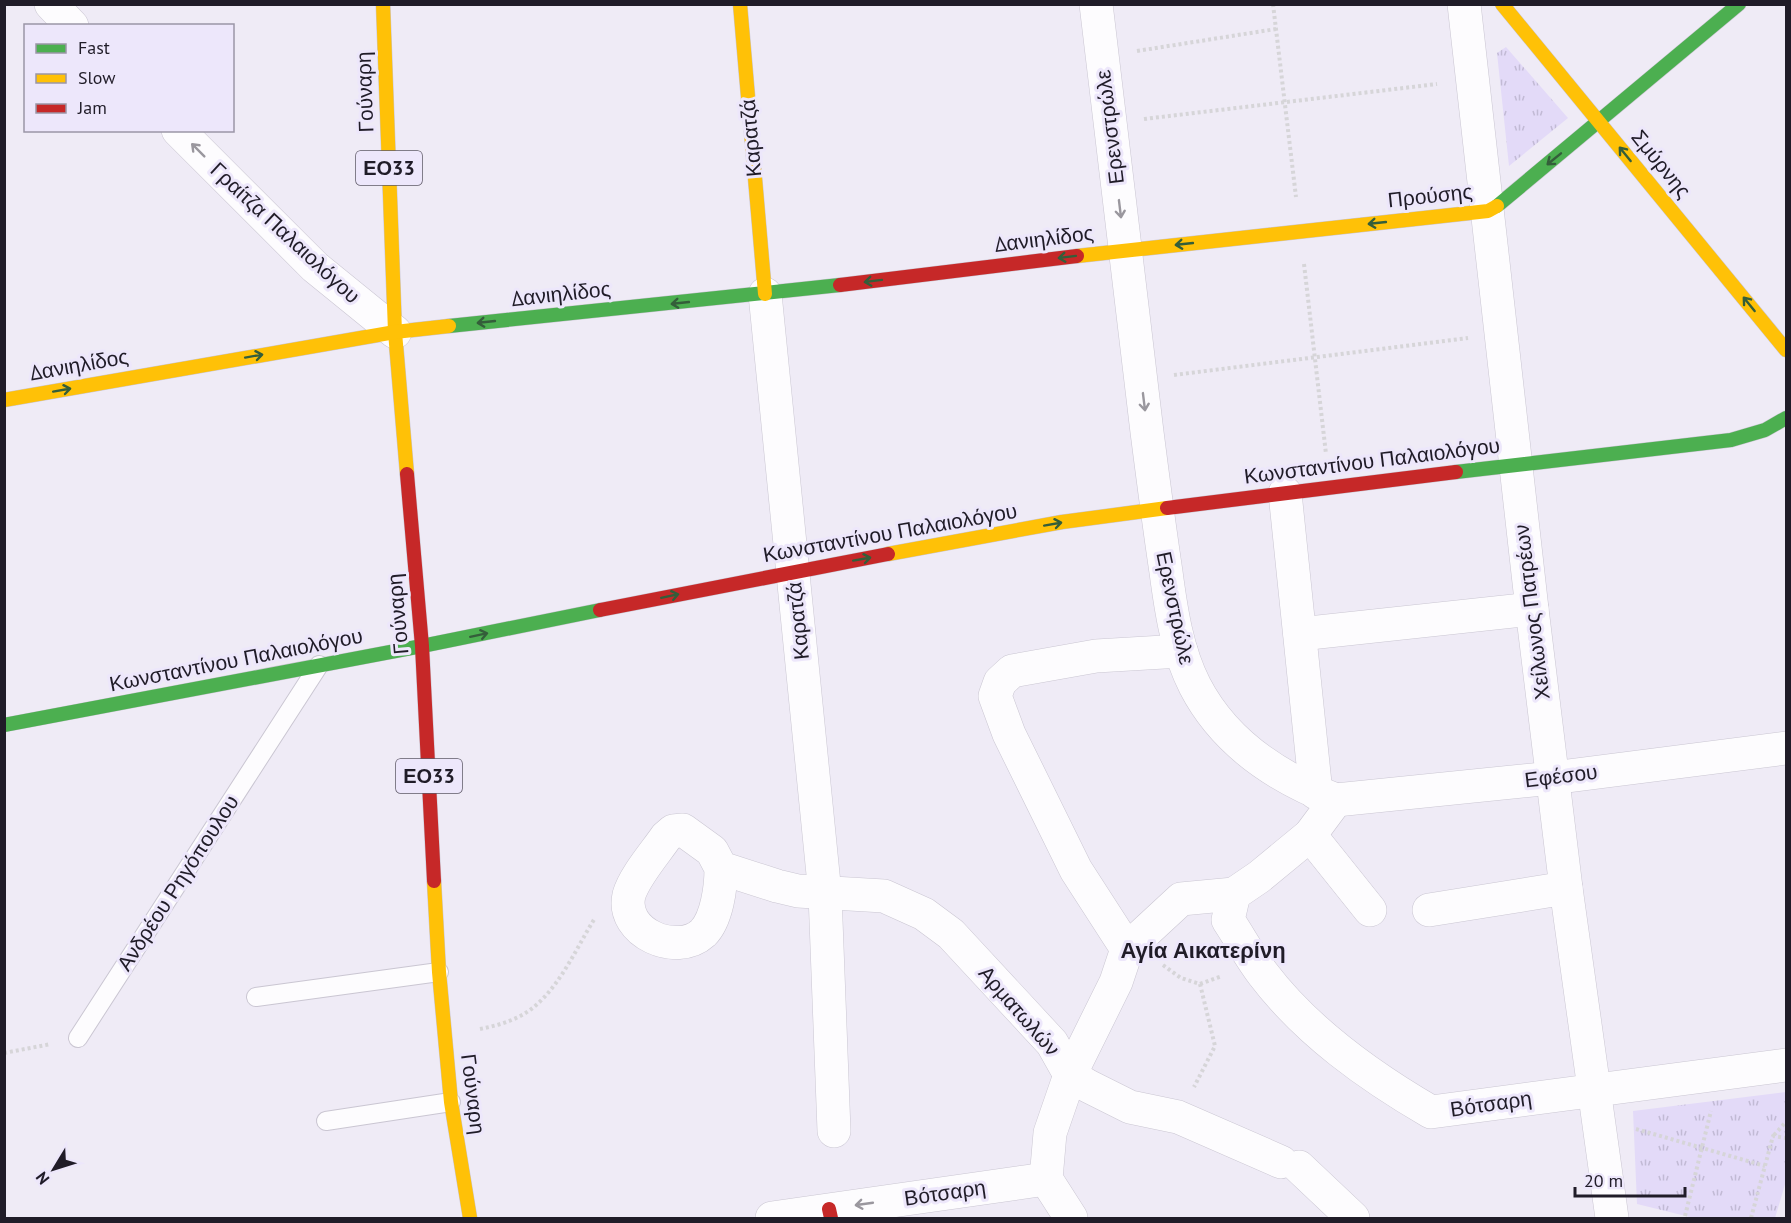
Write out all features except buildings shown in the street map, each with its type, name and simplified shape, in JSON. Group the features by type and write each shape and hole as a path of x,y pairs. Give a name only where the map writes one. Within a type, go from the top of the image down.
{"street":[{"path":"51,4 70,24"},
{"name":"Γούναρη","path":"383,4 395,332 422,646 439,972 451,1102 470,1218"},
{"name":"Καρατζά","path":"740,4 765,294 825,894 834,1131"},
{"name":"Ερενστρώλε","path":"1096,4 1156,509 1170,600 1181,651 1195,686 1225,729 1244,747 1283,776 1326,797"},
{"name":"Χείλωνος Πατρέων","path":"1464,4 1515,465 1566,888 1596,1090 1618,1217"},
{"name":"Σμύρνης","path":"1502,4 1786,350"},
{"name":"Προύσης","path":"1125,250 1488,211 1599,122 1739,4"},
{"name":"Γραίτζα Παλαιολόγου","path":"180,132 315,267 395,332"},
{"name":"Δανιηλίδος","path":"4,400 395,332 765,294 1125,250"},
{"name":"Κωνσταντίνου Παλαιολόγου","path":"4,725 422,646 793,571 1062,522 1731,440 1765,430 1786,418"},
{"path":"1071,1218 1046,1179 1050,1133 1070,1075 1116,982 1127,949 1181,899 1234,894 1311,835 1326,797 1300,634 1285,493"},
{"path":"1300,634 1532,609"},
{"path":"1127,949 1076,870 1009,734 995,696 999,682 1012,670 1096,656 1181,651"},
{"name":"Εφέσου","path":"1326,797 1552,777 1786,748"},
{"path":"683,830 712,851 722,868 720,891 713,913 704,932 694,939 667,944 647,934 633,919 628,907 630,894 650,860 673,831 683,830"},
{"path":"1311,835 1370,910"},
{"name":"Αρματωλών","path":"722,868 777,886 825,894 884,896 924,914 951,934 1052,1043 1070,1075 1130,1107 1178,1117 1290,1164 1353,1218"},
{"path":"1429,909 1566,888"},
{"name":"Βότσαρη","path":"1234,894 1228,920 1263,974 1296,1012 1387,1086 1431,1112 1786,1065"},
{"name":"Βότσαρη","path":"772,1218 830,1214 1046,1179"}],"lane":[{"name":"Ανδρέου Ρηγόπουλου","path":"78,1038 319,665"},
{"path":"256,997 439,972"},
{"path":"326,1121 451,1102"}],"path":[{"path":"1102,56 1276,30"},
{"path":"1110,122 1474,80"},
{"path":"1141,379 1501,334"},
{"path":"445,1036 505,1023 529,1011 559,978 606,900 612,897 629,901"},
{"path":"1127,949 1166,966 1181,978 1200,984 1215,1046 1178,1117"},
{"path":"4,1053 78,1038"},
{"path":"1685,1216 1713,1101"},
{"path":"1751,1218 1773,1136 1786,1122"},
{"path":"1634,1129 1765,1166"},
{"path":"1773,1136 1786,1138"}],"green space":[{"path":"1506,47 1568,118 1509,166 1497,53"},
{"path":"1786,1092 1786,1181 1775,1218 1694,1218 1637,1204 1633,1111"}],"traffic: fast":[{"path":"1497,206 1739,4"},
{"path":"449,326 840,285"},
{"path":"1456,472 1731,440 1765,430 1786,418"},
{"path":"4,725 600,610"}],"traffic: slow":[{"path":"383,4 395,332 407,474"},
{"path":"740,4 765,294"},
{"path":"1502,4 1786,350"},
{"path":"1077,256 1488,211 1497,206"},
{"path":"4,400 395,332 449,326"},
{"path":"888,554 1062,522 1167,508"},
{"path":"434,881 439,972 451,1102 470,1218"}],"traffic: jam":[{"path":"840,285 1077,256"},
{"path":"1167,508 1456,472"},
{"path":"407,474 422,646 434,881"},
{"path":"600,610 888,554"},
{"path":"829,1209 831,1218"}],"district":[{"name":"Αγία Αικατερίνη","path":"1203,950"}]}
